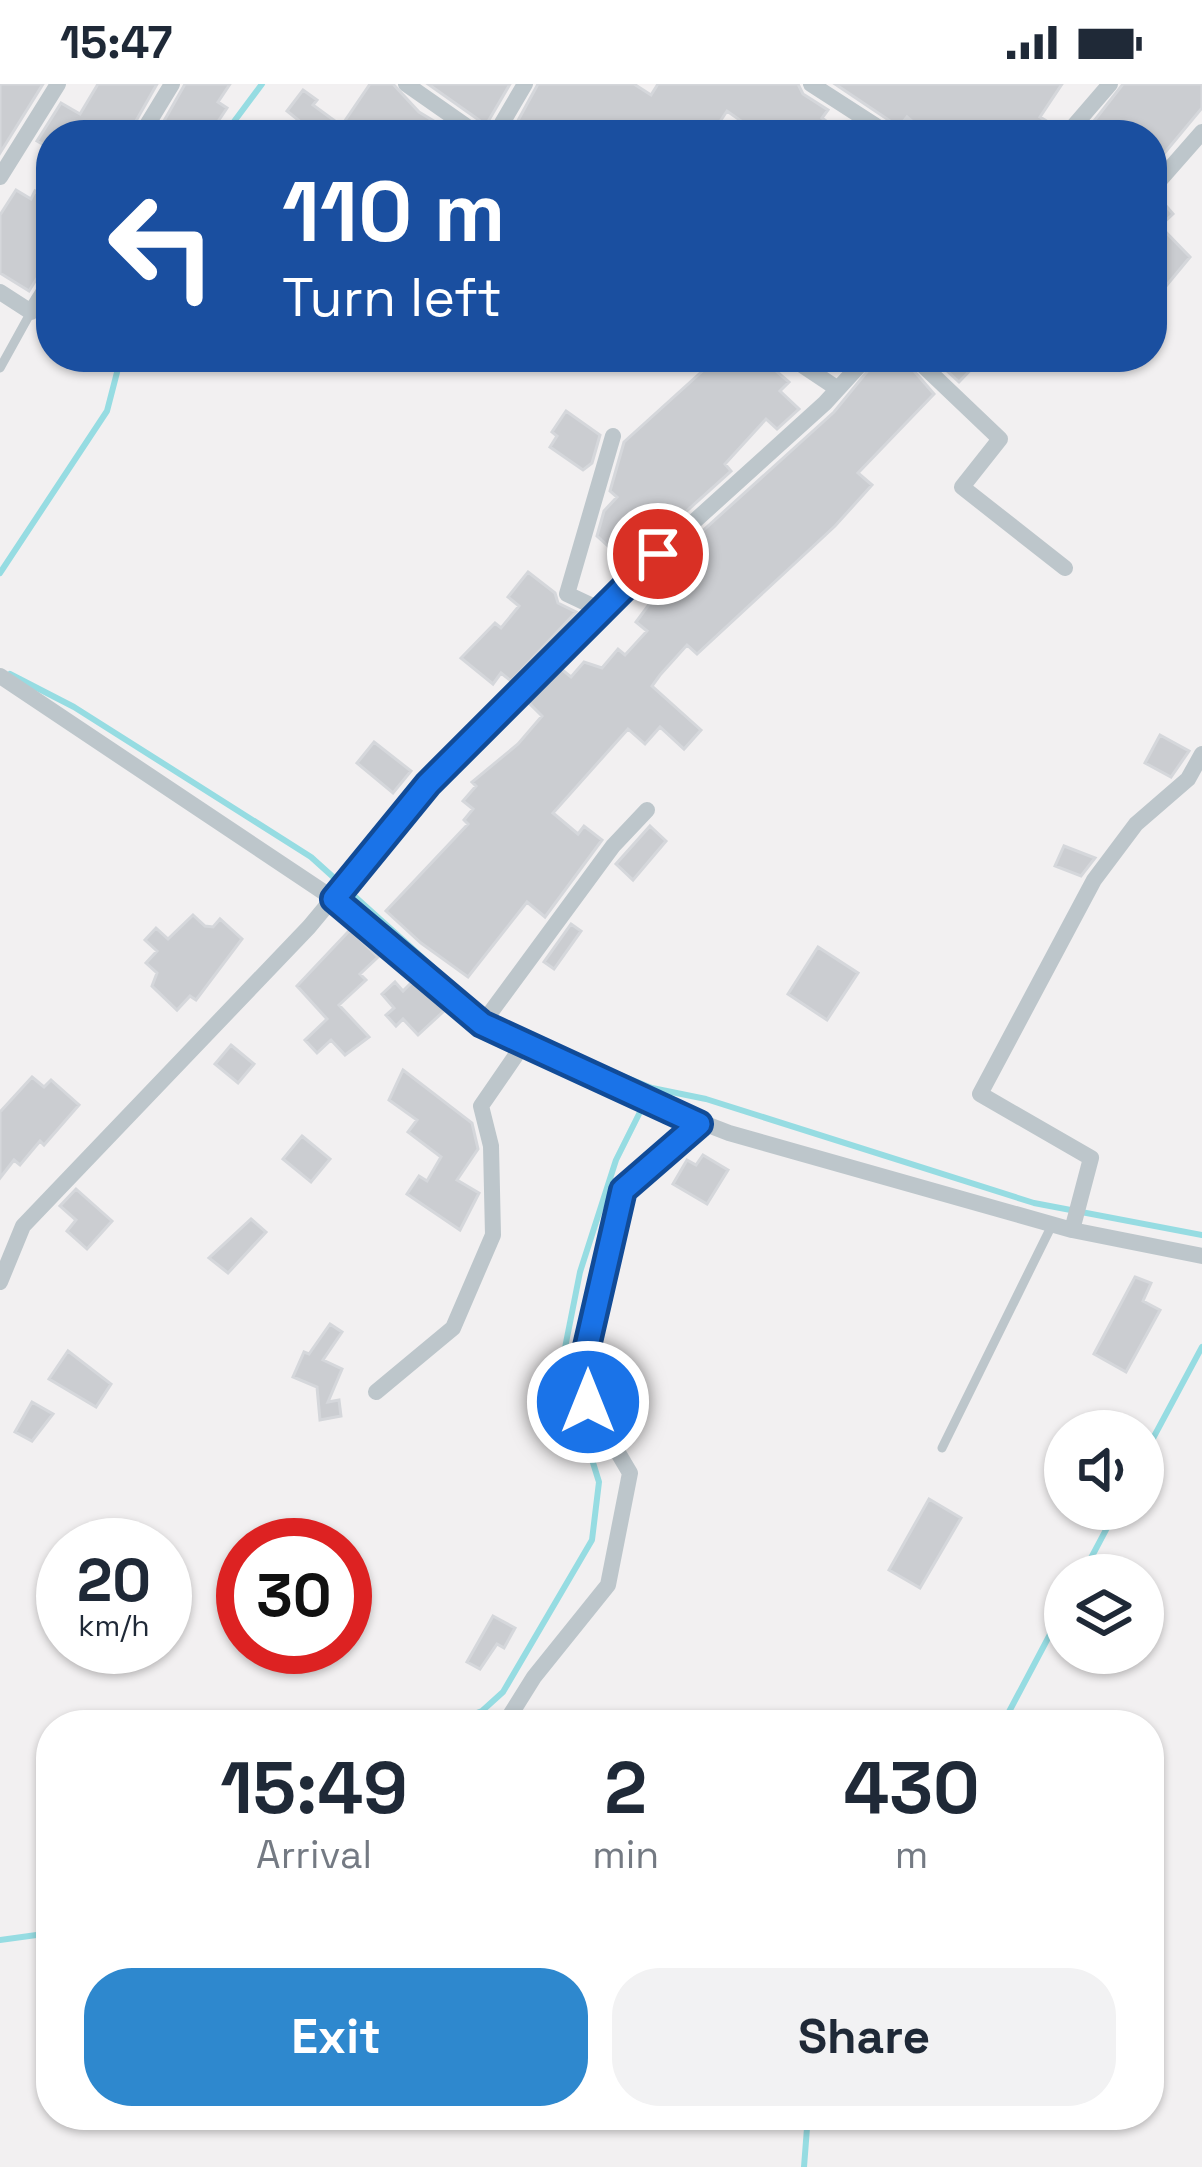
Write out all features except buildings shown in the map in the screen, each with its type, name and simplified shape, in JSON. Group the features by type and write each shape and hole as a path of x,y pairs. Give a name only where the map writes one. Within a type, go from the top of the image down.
{"street":[{"path":"0,177 58,84"},
{"path":"149,120 172,84"},
{"path":"406,84 457,120"},
{"path":"504,120 525,84"},
{"path":"811,84 867,120"},
{"path":"1079,120 1110,84"},
{"path":"1167,173 1202,132"},
{"path":"0,292 31,312 36,304"},
{"path":"812,372 838,389"},
{"path":"0,1282 22,1226 334,899 428,784 601,610 853,372"},
{"path":"930,372 1000,439 962,487 1065,568"},
{"path":"601,610 566,594 614,436"},
{"path":"0,676 334,899 482,1024 524,1045 699,1124 1052,1225 1202,1256"},
{"path":"1072,1230 1091,1158 980,1094 1094,880 1136,824 1188,779 1202,754"},
{"path":"482,1024 613,846 647,811"},
{"path":"376,1392 453,1328 477,1272 493,1234 491,1146 481,1106 524,1045"},
{"path":"513,1710 608,1585 630,1473 588,1402 582,1368 623,1190 699,1124"}],"lane":[{"path":"0,368 31,312"},
{"path":"942,1448 1052,1225"}],"waterway":[{"path":"235,120 262,84"},
{"path":"0,573 107,411 117,372"},
{"path":"10,674 74,707 311,857 485,1014"},
{"path":"528,1038 652,1088 706,1099 1034,1203 1202,1235"},
{"path":"483,1710 503,1692 592,1540 599,1482 562,1363 580,1272 616,1160 652,1088"},
{"path":"1164,1418 1202,1347"},
{"path":"1093,1554 1106,1530"},
{"path":"1010,1710 1044,1646"},
{"path":"0,1940 36,1935"},
{"path":"804,2167 807,2130"}],"route":[{"path":"588,1402 582,1368 623,1190 699,1124 604,1085 482,1024 334,899 428,784 658,554"}]}
